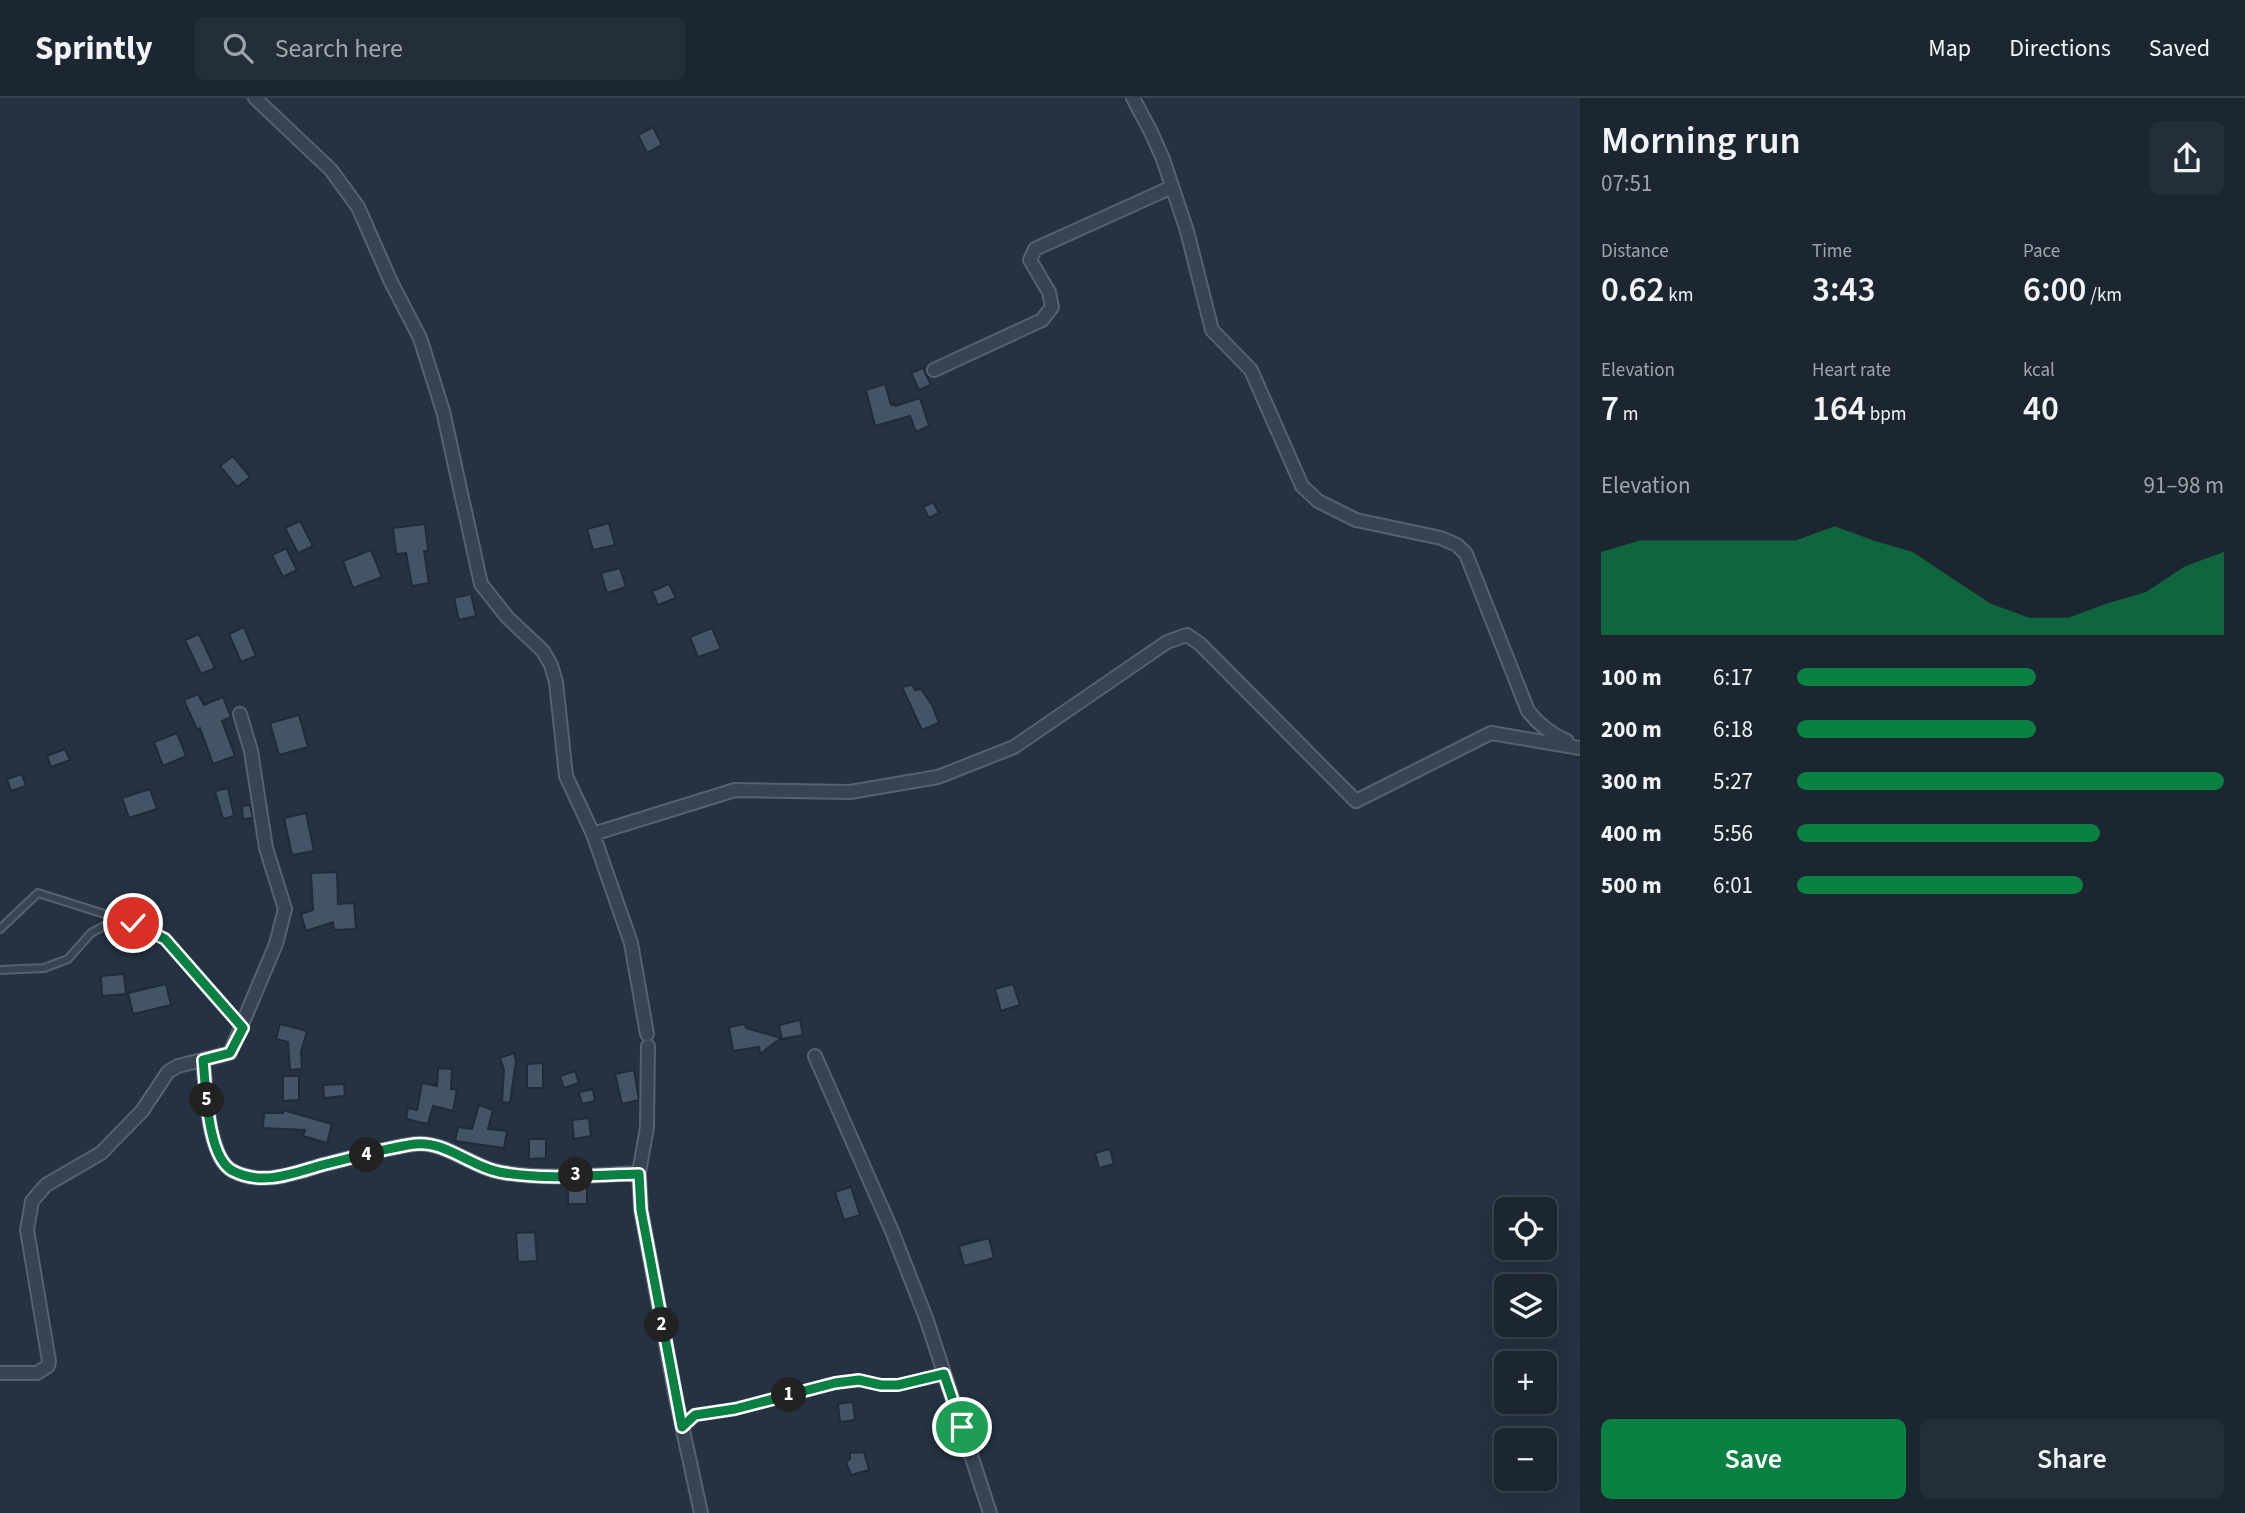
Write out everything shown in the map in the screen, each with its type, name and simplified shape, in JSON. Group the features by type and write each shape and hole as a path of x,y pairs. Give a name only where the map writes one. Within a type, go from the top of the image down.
{"street":[{"path":"255,98 331,170 358,207 391,282 420,338 443,411 481,584 507,617 543,650 551,665 556,682 566,776 593,834 631,943 648,1040 647,1127 639,1174 641,1210 701,1513"},
{"path":"1133,98 1151,132 1172,187 1196,263 1212,330 1251,370 1302,485 1318,501 1356,520 1441,538 1457,545 1466,554 1528,711 1554,735 1580,747"},
{"path":"934,370 1042,320 1052,307 1049,292 1030,260 1035,249 1172,187"},
{"path":"593,834 735,790 850,792 938,777 1014,747 1167,642 1187,635 1200,644 1356,801 1491,733 1580,747"},
{"path":"0,1373 37,1373 48,1366 27,1230 29,1213 38,1192 102,1153 142,1111 168,1072 178,1066 230,1053 243,1028 276,944 285,909 266,848 251,751 240,714"},
{"path":"815,1056 892,1231 926,1318 990,1513"},
{"path":"203,1060 209,1113 218,1151 226,1166 240,1174 271,1178 287,1176 322,1165 422,1143 442,1147 466,1161 502,1173 538,1176 639,1174"}],"lane":[{"path":"0,929 38,893 133,923 165,939 243,1028"},
{"path":"0,970 44,968 68,959 91,933 104,926 133,923"}],"path":[{"path":"682,1427 695,1415 735,1409 835,1383 859,1380 881,1385 898,1385 944,1374"}],"building":[{"path":"653,127 662,145 647,153 638,135"},
{"path":"923,368 931,385 919,390 911,373"},
{"path":"885,384 891,405 920,398 929,426 916,432 910,416 875,426 866,390"},
{"path":"233,456 250,477 237,487 220,466"},
{"path":"933,502 939,513 929,518 923,507"},
{"path":"300,521 313,546 298,553 285,528"},
{"path":"609,523 615,545 593,550 587,529"},
{"path":"425,524 428,551 424,551 429,583 412,586 406,553 396,554 393,528"},
{"path":"286,548 297,570 283,577 272,555"},
{"path":"371,550 382,577 353,588 343,561"},
{"path":"620,568 626,587 607,593 601,573"},
{"path":"669,584 676,598 658,605 652,591"},
{"path":"471,594 476,616 459,620 454,598"},
{"path":"244,627 256,656 241,662 229,634"},
{"path":"712,628 721,649 698,657 690,637"},
{"path":"199,634 215,668 201,674 185,640"},
{"path":"912,685 915,690 921,689 932,705 939,723 922,730 902,687"},
{"path":"198,694 204,705 223,697 231,717 222,721 235,756 213,764 200,728 197,730 184,700"},
{"path":"299,715 308,747 279,755 270,723"},
{"path":"177,733 186,756 163,766 154,742"},
{"path":"65,749 70,760 51,767 47,756"},
{"path":"22,774 26,786 11,791 7,779"},
{"path":"228,788 234,816 223,819 215,791"},
{"path":"150,789 157,809 129,818 122,798"},
{"path":"250,805 253,818 243,819 242,806"},
{"path":"306,813 314,851 292,855 284,818"},
{"path":"337,872 338,904 354,903 356,929 334,930 333,922 306,931 301,914 313,910 311,873"},
{"path":"124,974 126,994 102,996 101,976"},
{"path":"166,984 171,1005 133,1014 128,993"},
{"path":"1013,984 1020,1005 1001,1011 995,989"},
{"path":"800,1020 803,1035 782,1039 779,1025"},
{"path":"280,1024 307,1031 301,1052 302,1069 290,1070 288,1042 276,1039"},
{"path":"745,1024 746,1028 781,1038 760,1054 759,1047 733,1051 729,1027"},
{"path":"514,1053 516,1061 510,1103 502,1102 504,1070 500,1058"},
{"path":"543,1063 543,1088 527,1088 527,1064"},
{"path":"438,1068 452,1069 451,1089 457,1090 453,1111 433,1106 428,1124 406,1119 408,1108 417,1110 422,1083 437,1086"},
{"path":"634,1070 639,1100 622,1104 615,1074"},
{"path":"575,1071 579,1083 564,1088 560,1076"},
{"path":"283,1076 299,1076 299,1100 283,1101"},
{"path":"344,1084 345,1096 324,1098 323,1085"},
{"path":"593,1089 595,1101 582,1104 579,1092"},
{"path":"479,1105 493,1110 488,1129 507,1131 504,1148 455,1141 458,1127 472,1129"},
{"path":"283,1110 332,1124 327,1143 303,1136 305,1130 263,1128 264,1113 283,1113"},
{"path":"589,1118 591,1136 574,1139 572,1120"},
{"path":"529,1139 546,1139 546,1158 529,1159"},
{"path":"1110,1149 1114,1164 1099,1168 1095,1153"},
{"path":"568,1185 587,1185 587,1204 568,1204"},
{"path":"851,1187 860,1215 844,1220 835,1192"},
{"path":"535,1232 537,1261 518,1262 516,1233"},
{"path":"989,1238 994,1258 964,1266 959,1246"},
{"path":"853,1402 855,1420 840,1422 838,1404"},
{"path":"864,1452 869,1470 851,1475 846,1462 850,1459 850,1453"}],"route":[{"path":"133,923 165,939 243,1028 230,1053 203,1060 214,1136 222,1161 232,1171 271,1178 287,1176 322,1165 422,1143 442,1147 466,1161 502,1173 538,1176 639,1174 641,1210 682,1427 695,1415 735,1409 835,1383 859,1380 881,1385 898,1385 944,1374 962,1427"}]}
